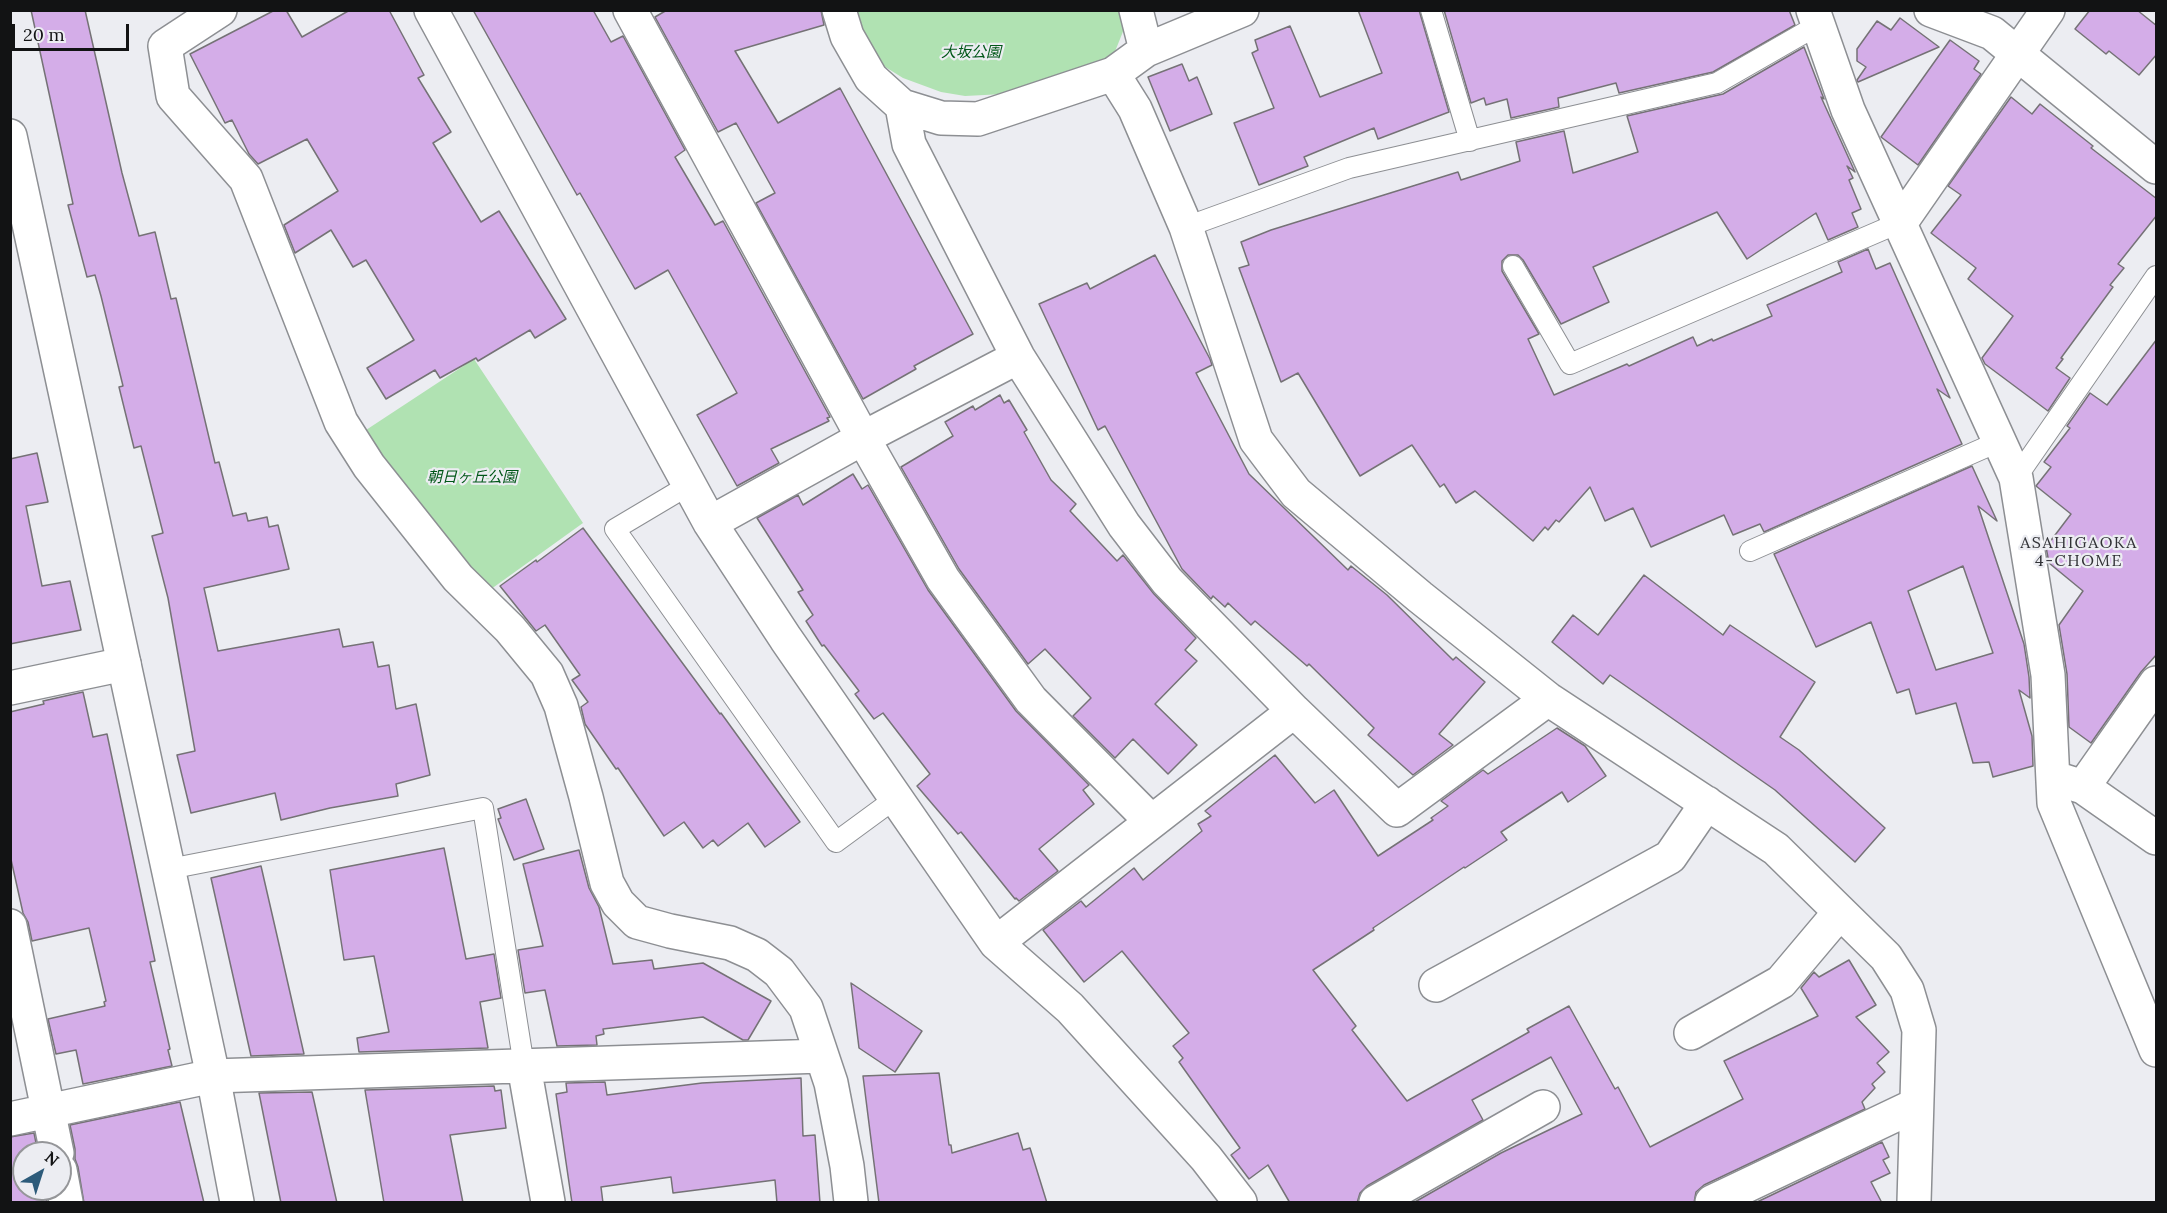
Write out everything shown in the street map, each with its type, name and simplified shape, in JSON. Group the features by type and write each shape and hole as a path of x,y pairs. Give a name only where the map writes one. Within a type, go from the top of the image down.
{"street":[{"path":"220,10 165,46 173,96 246,179 341,422 369,466 458,578 510,629 547,674 561,706 607,883 618,903 636,922 670,932 730,943 757,955 779,972 806,1008 831,1083 847,1166 851,1203"},
{"path":"431,10 710,523 786,639 996,943 1070,1008 1206,1158 1240,1203"},
{"path":"630,10 863,438 943,579 1031,699 1151,821"},
{"path":"839,10 847,36 871,78 902,106 941,118 978,119 1113,74 1146,50 1242,10"},
{"path":"1136,10 1146,50"},
{"path":"1931,10 1992,33 2157,167"},
{"path":"1901,222 2019,55 2040,15"},
{"path":"1815,18 1848,110 2016,478 2068,782 2157,838"},
{"path":"1113,74 1136,109 1186,227 1256,440 1296,493 1420,597 1548,699 1776,849 1886,957 1907,990 1919,1030 1914,1203"},
{"path":"902,106 909,144 1018,357 1124,525 1167,581 1294,711 1397,810 1548,699"},
{"path":"10,136 169,869 213,1076 237,1203"},
{"path":"710,523 863,438 1018,357"},
{"path":"10,688 124,664"},
{"path":"2157,683 2068,782 2054,803 2157,1050"},
{"path":"996,943 1294,711"},
{"path":"1436,985 1670,857 1707,803"},
{"path":"1691,1033 1781,982 1840,912"},
{"path":"10,926 55,1141"},
{"path":"10,1119 213,1076 822,1056"},
{"path":"524,1066 548,1203"},
{"path":"1712,1203 1916,1105"},
{"path":"1376,1203 1543,1107"}],"lane":[{"path":"1431,10 1470,141"},
{"path":"1186,227 1348,168 1717,83 1815,18"},
{"path":"1513,266 1570,364 1901,222"},
{"path":"2016,478 2157,276"},
{"path":"1750,551 2000,441"},
{"path":"689,485 615,529 836,842 897,798"},
{"path":"169,869 483,808 524,1066"}],"green space":[{"name":"大坂公園","path":"851,11 1120,11 1124,29 1112,59 1004,94 965,96 941,92 903,78 874,60"},
{"name":"朝日ヶ丘公園","path":"474,359 583,523 487,592 417,518 366,430"}],"building":[{"path":"31,10 85,10 122,173 139,236 155,232 171,299 176,298 215,463 219,462 233,516 246,513 248,521 267,517 269,527 278,525 289,569 204,588 218,651 339,629 343,647 373,642 378,667 389,665 396,709 416,704 430,775 396,784 398,796 330,808 281,820 275,793 191,813 177,755 195,751 168,598 152,536 163,533 141,446 134,448 119,387 123,386 95,275 87,277 68,205 73,204"},
{"path":"275,10 286,10 302,37 350,10 389,10 424,75 418,78 451,132 433,143 481,222 499,211 566,319 535,338 530,330 478,361 476,358 440,378 435,370 386,399 367,368 414,340 366,260 353,267 331,230 295,253 284,225 338,191 307,139 258,164 249,154 232,120 225,123 190,54"},
{"path":"473,10 593,10 611,42 623,36 685,150 675,157 715,225 723,221 830,417 827,418 829,421 771,449 779,463 737,486 697,415 737,393 668,270 635,289 580,193 577,195"},
{"path":"667,10 821,10 824,25 735,51 778,123 840,88 973,334 914,366 916,369 863,399 756,203 775,193 736,123 718,132 655,17"},
{"path":"1358,10 1419,10 1449,112 1378,139 1374,128 1304,157 1308,166 1259,185 1234,123 1274,108 1252,53 1258,50 1255,40 1290,26 1320,97 1382,73"},
{"path":"1444,10 1789,10 1795,25 1713,72 1619,93 1616,83 1558,98 1559,107 1511,118 1507,99 1486,105 1484,98 1471,103"},
{"path":"2090,10 2137,10 2157,26 2157,54 2139,75 2109,51 2106,54 2075,29"},
{"path":"1900,18 1939,47 1858,82 1857,80 1866,67 1857,61 1857,49 1877,21 1891,30"},
{"path":"1950,40 1979,61 1974,69 1981,74 1918,165 1881,137"},
{"path":"1804,47 1824,99 1821,97 1855,172 1847,166 1853,178 1849,180 1861,209 1852,213 1858,227 1828,240 1816,213 1747,259 1717,212 1593,267 1609,302 1561,324 1523,260 1518,255 1508,255 1502,261 1502,271 1539,334 1528,339 1554,395 1627,364 1629,366 1693,337 1697,346 1772,316 1767,305 1842,272 1838,262 1868,249 1876,269 1890,263 1950,398 1937,389 1962,444 1764,532 1760,524 1733,535 1724,515 1651,547 1633,508 1605,521 1590,487 1559,522 1556,520 1548,530 1545,527 1533,541 1475,491 1456,503 1444,484 1440,487 1412,445 1360,476 1298,373 1281,382 1239,268 1249,265 1241,242 1271,230 1458,172 1461,180 1520,161 1516,142 1564,131 1573,173 1638,152 1627,116 1723,94"},
{"path":"1182,64 1189,81 1197,77 1212,114 1170,131 1148,77"},
{"path":"2011,97 2032,114 2040,104 2093,146 2091,148 2157,199 2157,215 2118,264 2124,268 2110,285 2113,287 2061,358 2063,359 2056,368 2070,378 2048,411 1985,364 1982,358 2013,316 1968,279 1976,268 1931,233 1961,195 1948,186"},
{"path":"1155,255 1210,359 1212,365 1196,373 1249,474 1348,570 1351,566 1387,595 1453,660 1456,657 1485,682 1439,734 1453,745 1413,775 1368,735 1374,728 1309,664 1307,666 1255,621 1251,625 1228,603 1225,607 1213,596 1211,599 1182,569 1105,426 1098,430 1039,304 1087,283 1090,289"},
{"path":"2157,339 2157,654 2141,672 2091,743 2069,727 2067,674 2059,625 2083,591 2049,563 2046,547 2071,514 2036,486 2051,467 2044,462 2070,428 2067,426 2090,393 2107,405"},
{"path":"1000,395 1004,403 1009,400 1027,430 1024,432 1051,480 1076,504 1070,511 1117,561 1123,555 1154,594 1196,638 1185,650 1197,661 1155,704 1197,745 1168,774 1133,739 1115,758 1073,716 1091,698 1045,649 1028,664 959,569 901,467 953,436 945,422 973,406 975,410"},
{"path":"37,453 48,502 26,506 42,586 70,581 81,630 10,644 10,459"},
{"path":"1972,466 1997,521 1978,506 2024,644 2030,698 2019,690 2032,736 2033,766 1993,777 1989,762 1973,763 1956,703 1916,714 1909,689 1897,693 1871,622 1816,647 1774,554","holes":["1963,566 1993,653 1936,670 1908,591"]},
{"path":"853,474 862,489 868,485 928,590 1016,711 1089,785 1083,790 1094,804 1039,849 1058,871 1019,901 961,832 958,834 917,786 930,774 883,713 874,719 855,694 859,691 824,645 822,646 806,621 813,615 798,592 803,590 757,518 798,495 803,505"},
{"path":"583,528 800,822 765,847 748,823 718,846 713,840 703,848 684,822 664,836 585,724 581,707 588,702 572,680 580,675 545,625 536,631 500,586"},
{"path":"1644,575 1723,635 1730,625 1815,682 1780,737 1799,750 1885,828 1855,862 1775,790 1610,675 1603,684 1552,642 1573,615 1598,635"},
{"path":"83,692 93,737 107,734 155,961 150,962 172,1066 83,1084 76,1050 56,1054 48,1019 105,1006 106,1001 89,928 32,941 10,855 10,712 44,704 43,701"},
{"path":"1557,728 1585,746 1606,776 1568,802 1562,792 1501,832 1507,840 1313,970 1356,1026 1352,1030 1407,1101 1529,1032 1527,1029 1569,1006 1615,1089 1618,1087 1650,1147 1743,1099 1724,1061 1818,1016 1801,988 1814,972 1819,977 1849,960 1876,1005 1856,1017 1889,1052 1877,1063 1885,1072 1872,1084 1875,1088 1862,1102 1865,1109 1704,1185 1696,1192 1694,1203 1413,1203 1501,1153 1582,1114 1551,1057 1472,1100 1483,1120 1367,1186 1360,1193 1357,1203 1290,1203 1268,1165 1249,1179 1231,1155 1240,1148 1179,1062 1183,1058 1173,1046 1189,1033 1122,951 1084,982 1043,930 1081,901 1086,907 1134,868 1143,880 1202,831 1198,824 1211,816 1205,811 1275,755 1315,803 1334,790 1378,856 1433,820 1431,818 1448,806 1441,801 1483,770 1488,774"},
{"path":"526,799 544,849 514,860 498,819 501,818 498,809"},
{"path":"444,848 466,959 494,954 501,998 480,1002 488,1048 359,1052 357,1038 389,1032 374,956 344,960 330,870"},
{"path":"579,850 589,888 599,907 613,964 652,960 654,969 703,963 771,1001 748,1040 743,1040 703,1017 603,1029 604,1034 596,1036 597,1045 557,1046 545,990 525,993 518,950 543,946 523,864"},
{"path":"261,866 304,1054 251,1056 211,878"},
{"path":"851,983 922,1031 895,1072 859,1048"},
{"path":"939,1073 952,1153 1018,1133 1023,1150 1030,1148 1047,1203 879,1203 863,1076"},
{"path":"801,1078 803,1136 815,1135 820,1203 777,1203 775,1180 673,1193 671,1177 601,1187 603,1203 572,1203 556,1094 567,1092 566,1083 605,1082 607,1095 702,1083"},
{"path":"494,1086 495,1091 501,1090 506,1128 450,1135 463,1203 384,1203 365,1090"},
{"path":"312,1092 337,1203 281,1203 259,1093"},
{"path":"180,1102 204,1203 84,1203 70,1125"},
{"path":"34,1133 36,1141 12,1141 12,1201 47,1201 47,1203 10,1203 10,1137"},
{"path":"1882,1142 1889,1157 1883,1160 1890,1173 1871,1182 1882,1203 1755,1203"}],"district":[{"name":"ASAHIGAOKA 4-CHOME","path":"2079,552"}]}
